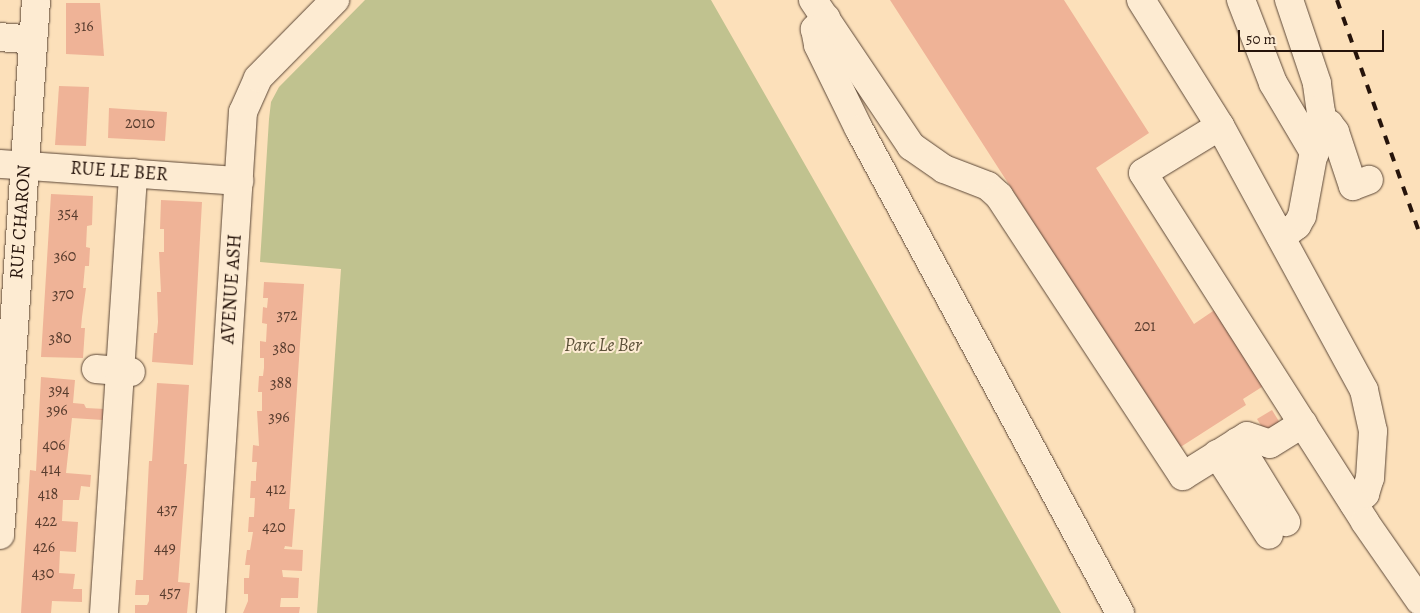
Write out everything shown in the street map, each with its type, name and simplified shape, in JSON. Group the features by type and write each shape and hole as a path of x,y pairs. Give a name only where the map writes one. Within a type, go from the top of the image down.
{"street":[{"name":"RUE CHARON","path":"0,535 12,165 33,40 36,0"},
{"name":"AVENUE ASH","path":"211,613 242,122 249,94 269,67 335,0"},
{"path":"1141,0 1220,126 1281,236 1368,401 1373,437 1370,478 1365,494 1354,504"},
{"path":"1241,0 1273,83 1315,154"},
{"path":"1281,236 1300,221 1321,120 1320,95 1289,0"},
{"path":"819,9 911,146 944,169 988,186 999,196 1183,476 1247,436 1270,444 1303,423"},
{"path":"819,9 816,25 818,45 859,129 1120,613"},
{"path":"0,38 33,40"},
{"path":"1321,120 1330,124 1335,132 1353,186 1370,180"},
{"path":"1220,126 1143,173 1354,504 1420,601"},
{"name":"RUE LE BER","path":"12,165 239,180"},
{"path":"104,613 115,371 133,173"},
{"path":"1227,448 1278,529"}],"green space":[{"name":"Parc Le Ber","path":"365,0 711,0 1061,613 317,613 341,269 260,262 269,119 271,102 279,87"}],"building":[{"path":"890,0 1064,0 1149,133 1096,168 1194,324 1216,309 1265,385 1243,399 1246,405 1179,448"},
{"path":"66,3 100,3 104,56 66,54"},
{"path":"59,86 89,87 86,146 55,145"},
{"path":"109,108 167,112 165,141 108,138"},
{"path":"51,194 93,196 92,225 87,226 86,247 90,248 89,266 85,266 83,288 86,288 81,328 85,328 83,358 41,357"},
{"path":"161,200 202,202 193,365 152,362 154,333 157,333 158,322 157,292 161,292 159,252 164,252 164,229 160,229"},
{"path":"264,282 304,284 289,509 295,509 292,547 285,546 284,549 303,550 302,571 282,570 283,577 299,578 298,598 281,598 280,607 300,607 299,613 243,613 248,601 248,594 244,594 244,578 249,578 250,565 245,565 247,550 250,550 253,532 248,532 249,517 254,517 255,498 250,498 251,481 256,481 257,462 252,462 253,445 259,446 257,411 262,411 262,392 258,392 259,376 263,376 264,368 264,358 260,358 260,341 266,342 267,324 262,323 263,307 267,308 268,298 263,298"},
{"path":"41,377 75,380 73,403 84,404 86,408 105,409 103,420 72,418 66,473 91,475 90,487 81,486 79,500 63,500 62,521 78,522 76,552 60,551 59,573 75,574 73,589 82,589 82,602 52,601 51,613 21,613 30,470 36,471"},
{"path":"157,383 189,385 184,464 187,464 178,582 190,583 187,613 135,613 135,605 147,605 149,601 149,595 135,595 136,580 143,580 149,461 152,461"},
{"path":"1272,410 1280,423 1265,432 1257,419"}],"railway":[{"path":"1337,0 1420,235"}]}
